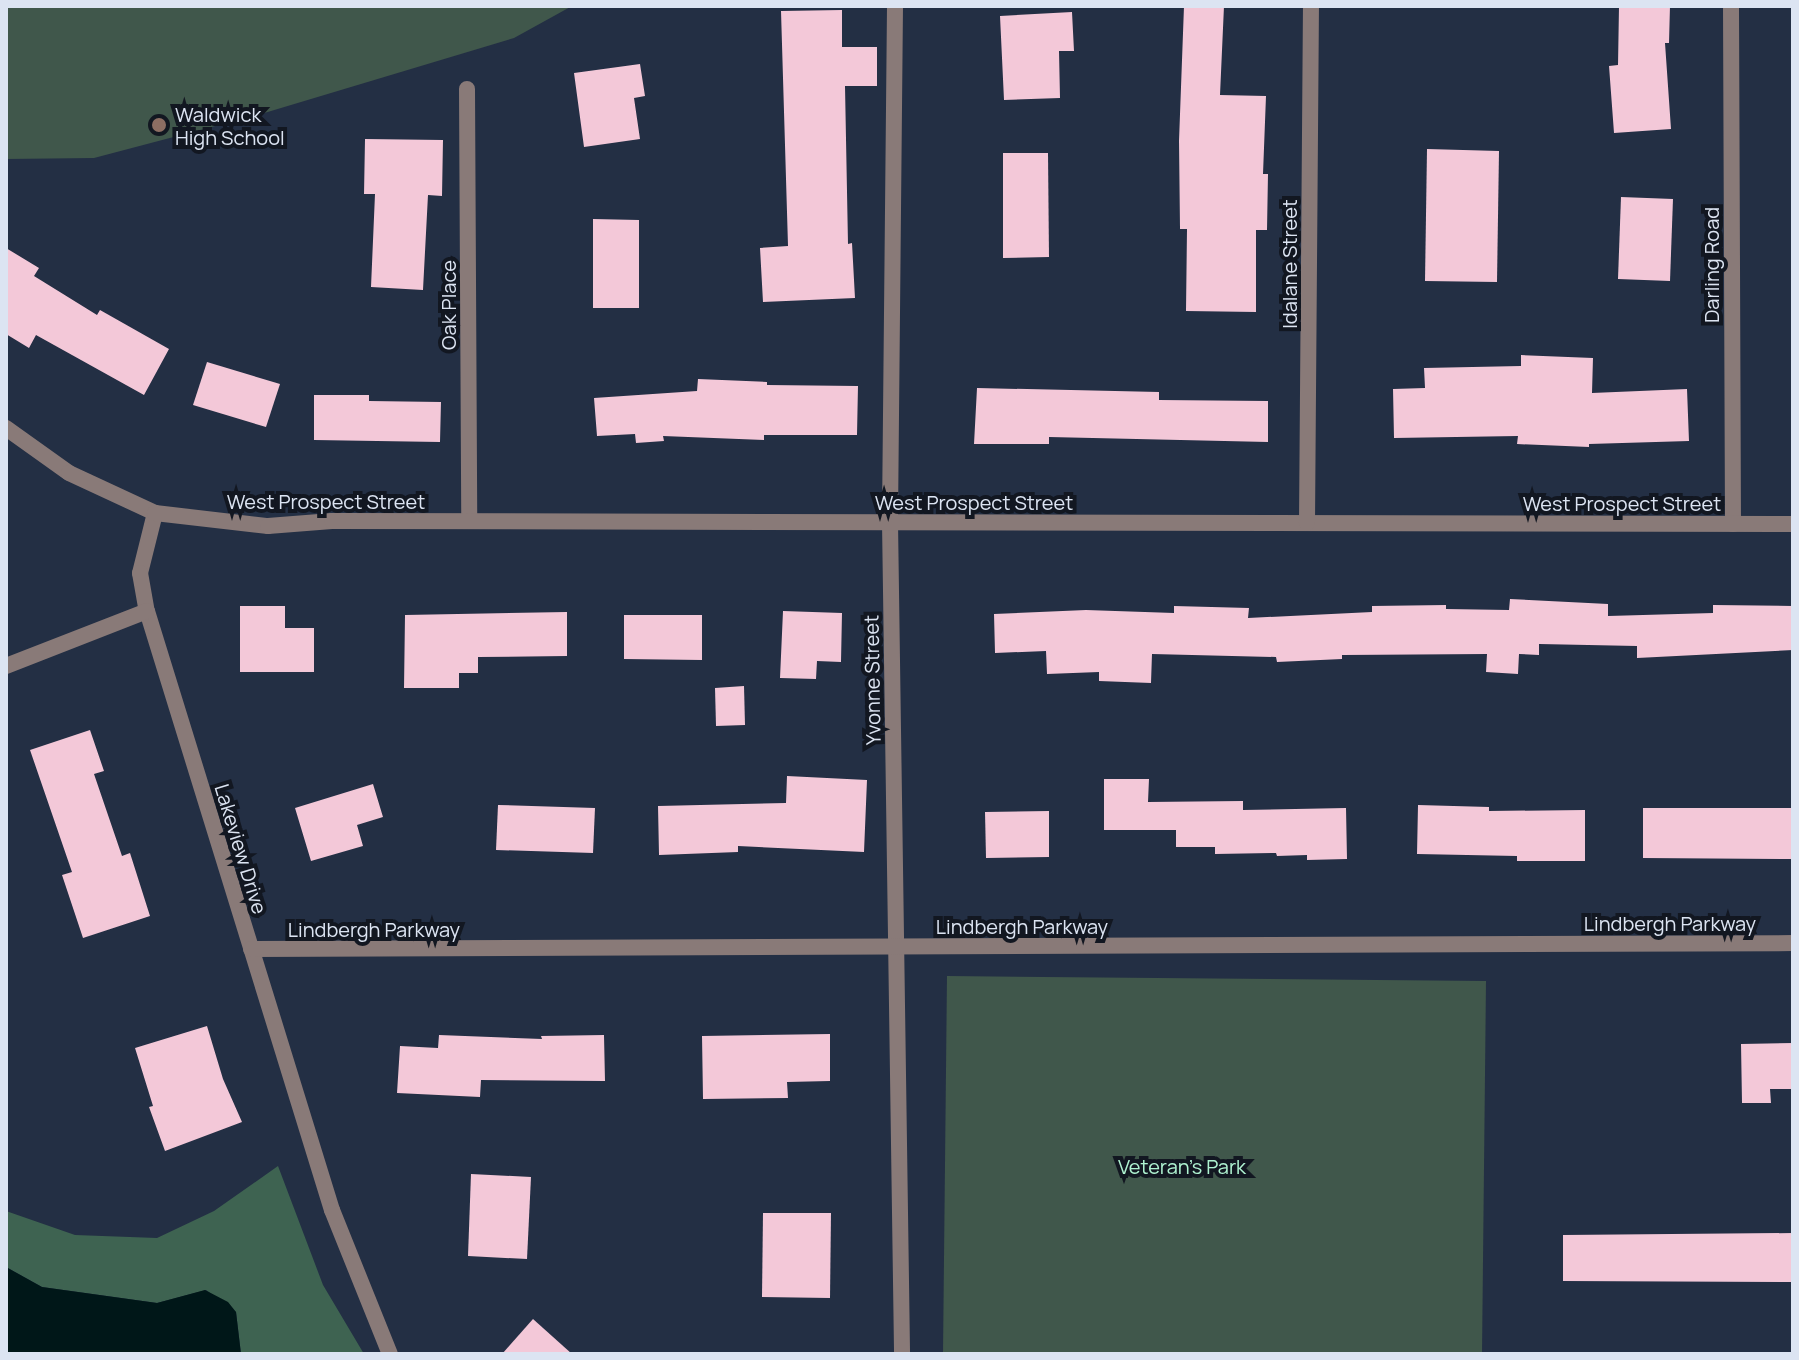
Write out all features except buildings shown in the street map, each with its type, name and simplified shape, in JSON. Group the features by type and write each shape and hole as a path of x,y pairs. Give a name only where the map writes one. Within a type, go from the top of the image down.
{"street":[{"name":"Yvonne Street","path":"895,6 890,522 902,1354"},
{"name":"Idalane Street","path":"1307,523 1311,6"},
{"name":"Darling Road","path":"1731,6 1733,524"},
{"name":"Oak Place","path":"467,89 469,521"},
{"path":"6,428 69,473 155,513"},
{"name":"West Prospect Street","path":"155,513 268,526 332,521 1793,524"},
{"name":"Lakeview Drive","path":"155,513 140,573 147,611 332,1210 390,1354"},
{"path":"6,666 147,611"},
{"name":"Lindbergh Parkway","path":"251,949 1793,943"}],"green space":[{"name":"Waldwick High School","path":"6,6 572,6 514,38 261,114 94,158 6,159"},
{"name":"Veteran's Park","path":"947,976 1486,981 1482,1354 943,1354"},
{"path":"278,1166 323,1285 364,1354 241,1354 236,1312 206,1290 157,1303 42,1287 6,1267 6,1211 75,1235 157,1238 214,1211"}],"shaded area":[{"path":"6,1267 42,1287 157,1303 205,1290 228,1302 236,1312 241,1354 6,1354"}],"place":[{"name":"Waldwick High School","path":"159,125"}]}
